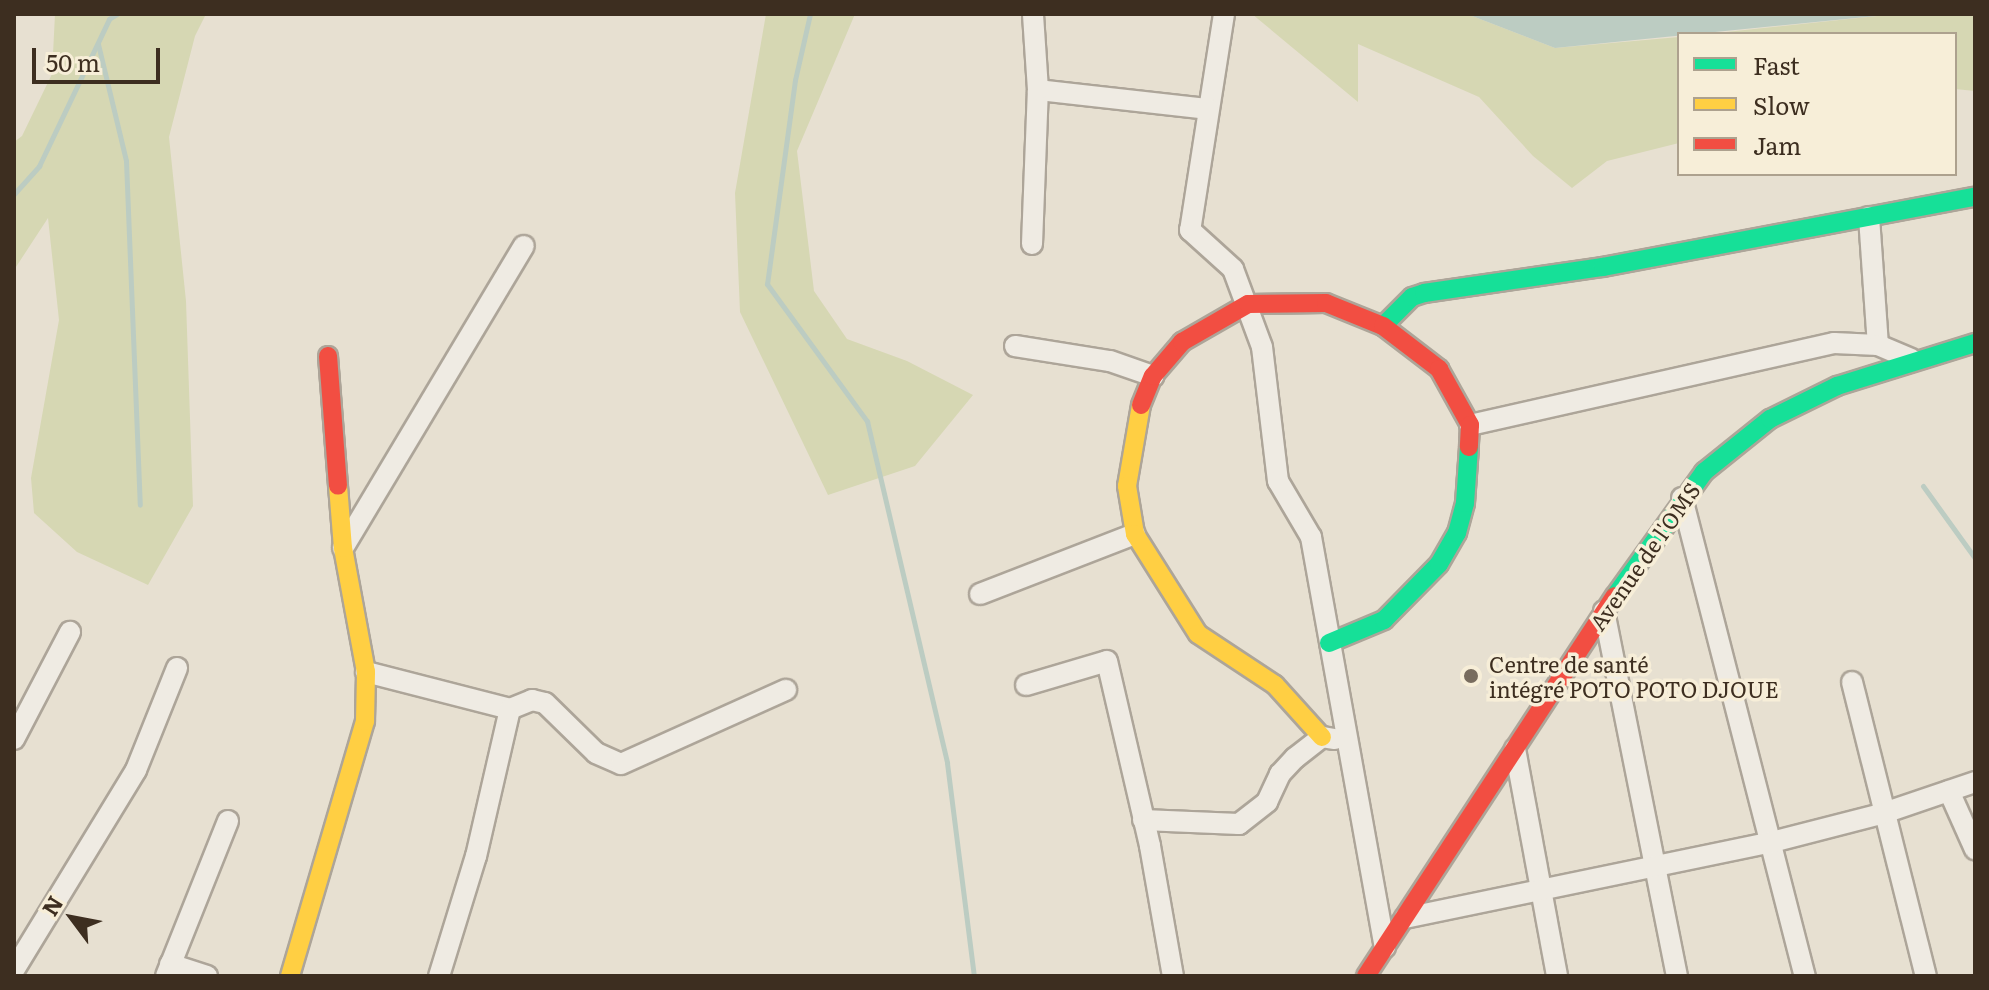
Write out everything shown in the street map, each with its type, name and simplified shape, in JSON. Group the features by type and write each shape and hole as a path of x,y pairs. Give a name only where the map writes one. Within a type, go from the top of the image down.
{"street":[{"path":"1032,244 1038,90 1033,14"},
{"path":"1224,14 1190,230 1233,269 1248,304 1266,371 1278,481 1311,537 1385,947"},
{"path":"1038,90 1208,109"},
{"path":"1383,326 1412,297 1424,293 1603,267 1975,197"},
{"path":"1869,217 1878,345"},
{"path":"343,548 524,246"},
{"path":"1329,643 1384,620 1439,564 1457,533 1465,503 1470,425 1439,369 1383,326 1326,303 1248,304 1182,342 1153,376 1135,419 1127,486 1135,534 1198,634 1275,685 1322,737 1349,740"},
{"path":"1470,425 1834,343 1878,345 1911,359"},
{"name":"Avenue de l'OMS","path":"1366,976 1604,611 1682,498 1716,461 1770,419 1837,386 1911,359 1975,343"},
{"path":"1015,346 1110,361 1153,376"},
{"path":"290,976 348,792 365,721 366,672 343,548 328,356"},
{"path":"1682,498 1805,976"},
{"path":"980,594 1135,534"},
{"path":"1604,611 1659,867 1677,976"},
{"path":"14,739 70,632"},
{"path":"1026,685 1107,661 1143,820 1173,976"},
{"path":"14,970 136,770 177,668"},
{"path":"366,672 510,709 532,700 545,703 596,753 621,764 786,690"},
{"path":"1852,682 1881,814 1926,976"},
{"path":"439,976 476,856 510,709"},
{"path":"1143,820 1239,824 1267,802 1295,758 1322,737"},
{"path":"1515,749 1557,976"},
{"path":"1405,918 1540,893 1772,842 1881,814 1975,782"},
{"path":"1949,791 1975,849"},
{"path":"207,976 168,970 228,821"}],"green space":[{"path":"55,14 206,14 195,36 169,137 186,301 193,506 148,585 77,552 34,513 31,478 59,320 48,218 14,270 14,142 22,136 52,74"},
{"path":"766,14 855,14 797,151 814,291 847,339 907,361 973,395 915,466 828,495 740,312 735,193"},
{"path":"1252,14 1467,14 1555,48 1677,37 1677,144 1607,161 1572,188 1533,156 1479,97 1358,44 1358,102"},
{"path":"1896,14 1975,14 1975,91 1957,89 1957,32 1726,32"}],"shaded area":[{"path":"1467,14 1896,14 1715,32 1677,32 1677,36 1555,48"}],"waterway":[{"path":"14,194 39,166 109,19 117,14"},
{"path":"810,14 795,80 767,284 867,421 947,763 974,976"},
{"path":"98,44 126,161 140,505"},
{"path":"1923,486 1975,558"}],"traffic: fast":[{"path":"1383,326 1412,297 1424,293 1603,267 1975,197"},
{"path":"1615,596 1704,472 1770,419 1837,386 1975,343"},
{"path":"1329,643 1384,620 1439,564 1457,533 1465,503 1469,447"}],"traffic: slow":[{"path":"1141,405 1127,486 1135,534 1198,634 1275,685 1322,737"},
{"path":"290,976 365,721 366,672 343,548 338,486"}],"traffic: jam":[{"path":"1141,405 1153,376 1182,342 1248,304 1326,303 1383,326 1439,369 1470,425 1469,447"},
{"path":"328,356 338,486"},
{"path":"1366,976 1615,596"}],"place":[{"name":"Centre de santé intégré POTO POTO DJOUE","path":"1471,676"}]}
